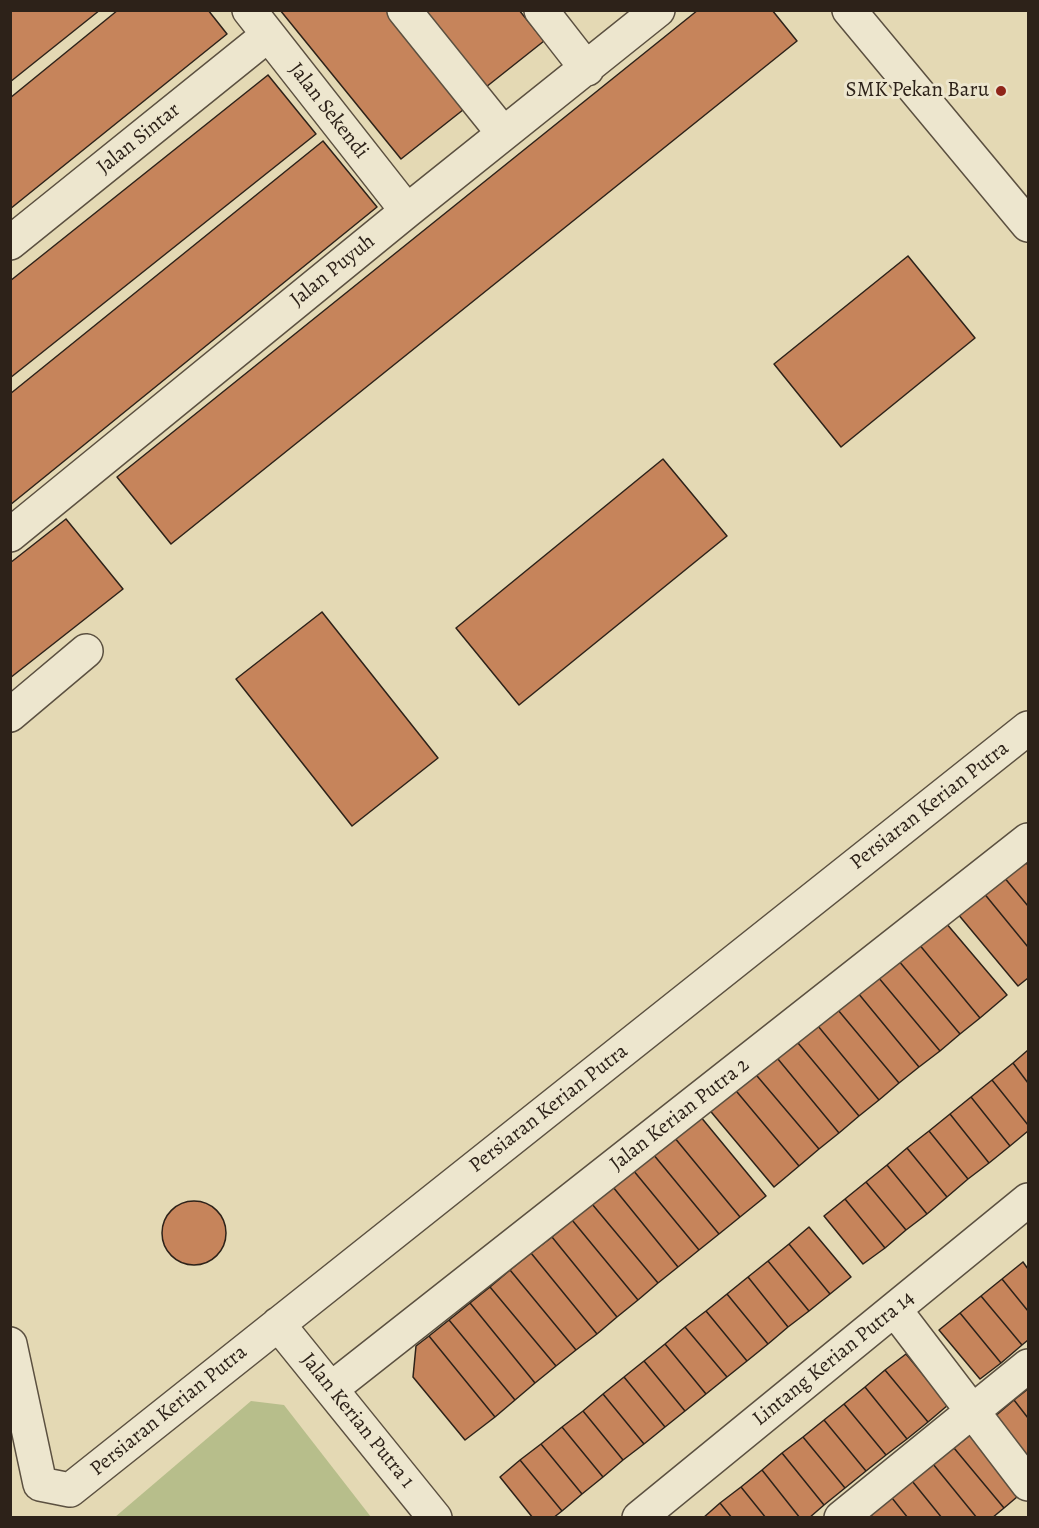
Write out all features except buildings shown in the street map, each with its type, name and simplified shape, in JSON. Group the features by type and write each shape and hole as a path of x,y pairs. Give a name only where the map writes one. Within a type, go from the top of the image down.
{"street":[{"path":"404,10 503,134"},
{"path":"541,10 587,69"},
{"name":"Jalan Puyuh","path":"10,535 406,211 587,69 658,10"},
{"path":"849,10 1029,225"},
{"name":"Jalan Sekendi","path":"258,23 406,211"},
{"name":"Jalan Sintar","path":"10,243 258,23"},
{"path":"10,715 86,651"},
{"name":"Persiaran Kerian Putra","path":"10,1344 40,1484 70,1490 1029,728"},
{"name":"Jalan Kerian Putra 2","path":"331,1389 1029,840"},
{"name":"Lintang Kerian Putra 14","path":"639,1518 1029,1200"},
{"path":"895,1310 1029,1484"},
{"name":"Jalan Kerian Putra 1","path":"278,1324 435,1518"},
{"path":"841,1518 1029,1366"}],"green space":[{"path":"251,1401 284,1405 371,1517 115,1517"}],"place":[{"name":"SMK Pekan Baru","path":"1001,91"}]}
